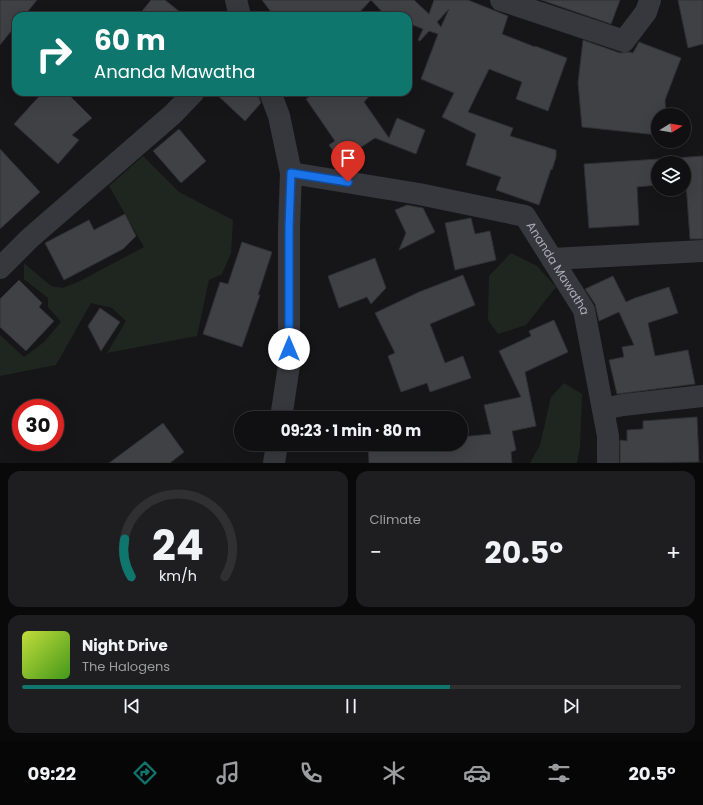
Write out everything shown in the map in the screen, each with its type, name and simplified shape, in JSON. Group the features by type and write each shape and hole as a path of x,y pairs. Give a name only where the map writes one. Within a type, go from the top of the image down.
{"street":[{"path":"236,0 239,12"},
{"path":"501,0 624,41 646,12 650,0"},
{"path":"0,268 30,238 173,114 190,96"},
{"path":"272,96 279,116 291,173 289,228 289,364 282,411"},
{"name":"Ananda Mawatha","path":"291,173 419,194 525,216 584,310 608,436 608,463"},
{"path":"552,259 703,251"},
{"path":"603,409 623,405 703,396"},
{"path":"274,463 276,451"}],"shaded area":[{"path":"143,156 179,192 233,220 231,253 222,274 209,280 197,336 107,353 126,321 112,308 91,303 56,365 0,376 0,335 24,357 44,342 61,322 48,307 48,298 24,279 24,263 51,286 62,288 78,282 144,247 109,186"},
{"path":"511,253 537,266 556,287 526,325 498,334 488,320 489,276"},
{"path":"564,383 582,394 580,447 577,463 530,463 540,445 551,397"}],"building":[{"path":"0,0 37,0 27,12 12,12 12,30 0,45"},
{"path":"151,0 165,0 180,12 141,12"},
{"path":"262,0 371,0 360,12 271,12"},
{"path":"371,0 414,0 429,14 434,0 468,0 508,16 502,34 567,58 548,111 516,99 522,82 489,69 468,112 513,128 510,136 556,150 556,157 552,170 551,169 539,205 496,190 501,177 466,165 476,134 442,117 454,93 421,79 438,34 429,31 420,41 418,40 423,29 412,25 412,12 382,12","holes":["449,9 441,27 437,22"]},
{"path":"541,0 620,0 611,24"},
{"path":"678,0 703,0 703,44 688,48"},
{"path":"583,40 620,53 633,53 639,42 681,58 665,100 666,108 651,108 651,134 582,127 578,83"},
{"path":"39,96 70,96 92,118 72,135 79,140 58,164 14,124"},
{"path":"218,96 258,96 261,103 245,121"},
{"path":"311,96 369,96 364,102 389,138 397,118 425,130 416,154 375,138 340,161 329,145 335,141 306,99"},
{"path":"179,129 206,161 181,183 153,151"},
{"path":"0,149 40,192 0,229"},
{"path":"703,156 703,239 690,239 687,196 691,196 691,157"},
{"path":"651,159 651,186 637,187 639,225 589,228 584,164"},
{"path":"407,205 423,208 435,232 399,250 406,233 395,210"},
{"path":"125,214 136,236 123,249 64,280 45,243 89,220 94,230"},
{"path":"471,218 475,234 490,231 496,260 455,270 445,223"},
{"path":"242,242 272,252 258,295 260,295 242,347 203,334 220,282 228,284"},
{"path":"375,258 386,288 371,304 367,297 339,308 328,276"},
{"path":"463,275 475,305 430,324 445,363 463,356 471,378 430,392 427,383 401,392 388,356 395,353 375,313 419,292"},
{"path":"613,276 626,302 669,287 678,313 648,323 655,356 688,350 695,384 617,394 609,360 624,357 622,347 634,345 619,312 599,321 595,304 585,289"},
{"path":"19,280 42,303 39,307 54,321 26,351 0,327 0,299"},
{"path":"100,308 120,322 101,351 88,326"},
{"path":"554,320 568,352 525,372 536,426 512,431 516,450 511,452 512,463 369,463 368,451 468,451 468,436 491,434 484,405 521,397 499,351 531,336 529,331"},
{"path":"697,417 699,462 620,463 620,440 627,441 627,430 643,429 643,421"},
{"path":"163,423 184,452 170,463 109,463"}],"route":[{"path":"289,349 289,228 291,173 348,182"}]}
